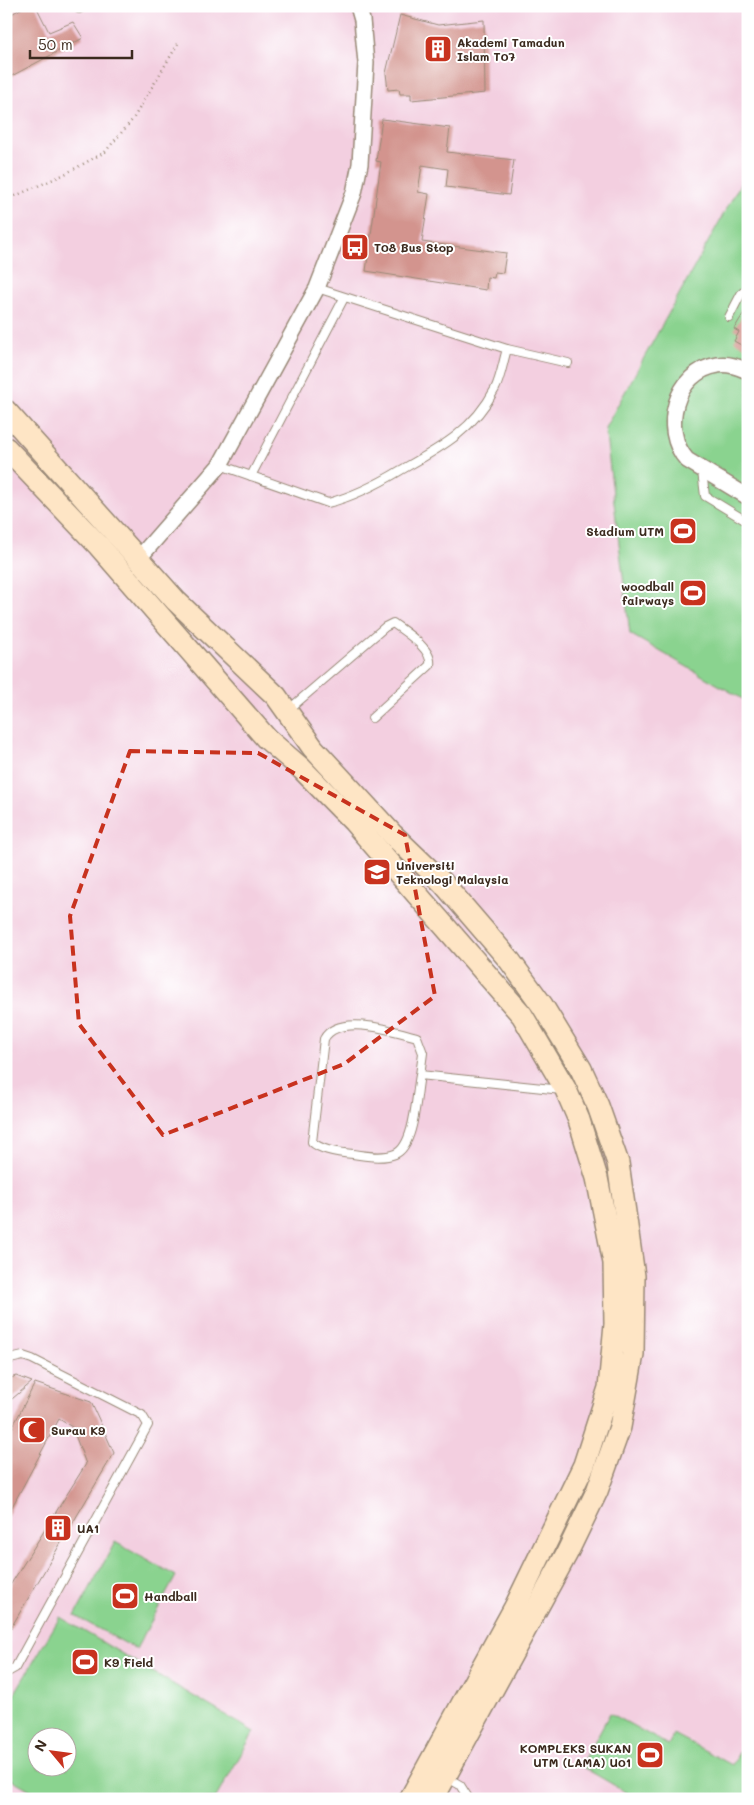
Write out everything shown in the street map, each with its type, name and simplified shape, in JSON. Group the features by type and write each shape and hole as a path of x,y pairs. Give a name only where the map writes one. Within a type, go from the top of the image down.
{"street":[{"path":"139,558 220,465 317,288 354,193 360,164 366,63 362,20 358,6"},
{"path":"748,371 730,364 717,365 705,369 688,381 675,406 672,427 673,438 679,452 687,460 702,471 748,497"},
{"path":"6,411 176,601 260,681 287,711 313,748 393,835 443,883 510,961 537,997 581,1069 598,1106 618,1163 634,1276 633,1354 620,1427 596,1491 567,1553 433,1799"},
{"path":"6,448 99,546 224,687 266,738 302,769 354,822 516,1007 566,1090 579,1120 597,1178 614,1263 615,1324 609,1388 580,1474 515,1607 410,1799"},
{"path":"224,687 242,691 252,688 260,681"}],"lane":[{"path":"317,288 507,349 568,363"},
{"path":"729,317 741,294 748,288"},
{"path":"251,476 344,298"},
{"path":"220,465 328,503 352,495 378,484 430,456 472,422 495,388 507,349"},
{"path":"702,471 705,496 748,522"},
{"path":"287,711 385,627 393,623 426,651 431,662 372,718"},
{"path":"340,1026 375,1027 417,1037 423,1053 420,1075 408,1142 401,1151 383,1156 358,1155 316,1146 312,1142 324,1040 332,1029 340,1026"},
{"path":"420,1075 566,1090"},
{"path":"6,1360 23,1356 32,1359 142,1415 148,1425 15,1668 6,1673"},
{"path":"446,1778 460,1785 467,1796 466,1799"}],"path":[{"path":"6,200 63,175 105,152 133,120 179,42"}],"highlighted area":[{"path":"130,751 258,753 405,835 435,996 344,1064 163,1135 79,1024 70,916"}],"shaded area":[{"name":"Universiti Teknologi Malaysia","path":"6,6 748,6 748,1799 6,1799"}],"green space":[{"name":"Stadium UTM","path":"748,170 748,702 630,634 605,428"},
{"name":"Handball","path":"115,1542 176,1576 136,1649 75,1616"},
{"name":"K9 Field","path":"60,1617 254,1732 215,1799 46,1799 6,1776 6,1708"},
{"name":"KOMPLEKS SUKAN UTM (LAMA) U01","path":"610,1713 668,1745 674,1734 732,1765 745,1742 748,1744 748,1799 638,1799 581,1766"}],"building":[{"path":"26,6 36,6 49,32 73,22 83,38 6,79 6,17"},
{"name":"Akademi Tamadun Islam T07","path":"400,15 438,25 484,20 485,93 411,100 411,94 400,94 399,89 388,90 386,73"},
{"path":"382,119 450,128 447,152 514,160 509,195 446,187 448,169 422,165 418,192 429,194 422,242 506,253 503,273 495,272 494,278 487,277 486,290 366,271 381,162 376,161"},
{"path":"748,306 748,349 734,341 739,332 734,329"},
{"path":"16,1376 32,1382 6,1404 6,1380"},
{"name":"UA1","path":"35,1383 91,1402 114,1453 6,1636 6,1592 86,1464 72,1427 59,1419 6,1518 6,1440"}],"place":[{"name":"Akademi Tamadun Islam T07","path":"438,49"},
{"name":"T08 Bus Stop","path":"355,247"},
{"name":"Stadium UTM","path":"683,531"},
{"name":"woodball fairways","path":"693,593"},
{"name":"Universiti Teknologi Malaysia","path":"377,872"},
{"name":"Surau K9","path":"32,1430"},
{"name":"UA1","path":"58,1528"},
{"name":"Handball","path":"125,1596"},
{"name":"K9 Field","path":"85,1662"},
{"name":"KOMPLEKS SUKAN UTM (LAMA) U01","path":"650,1755"}]}
